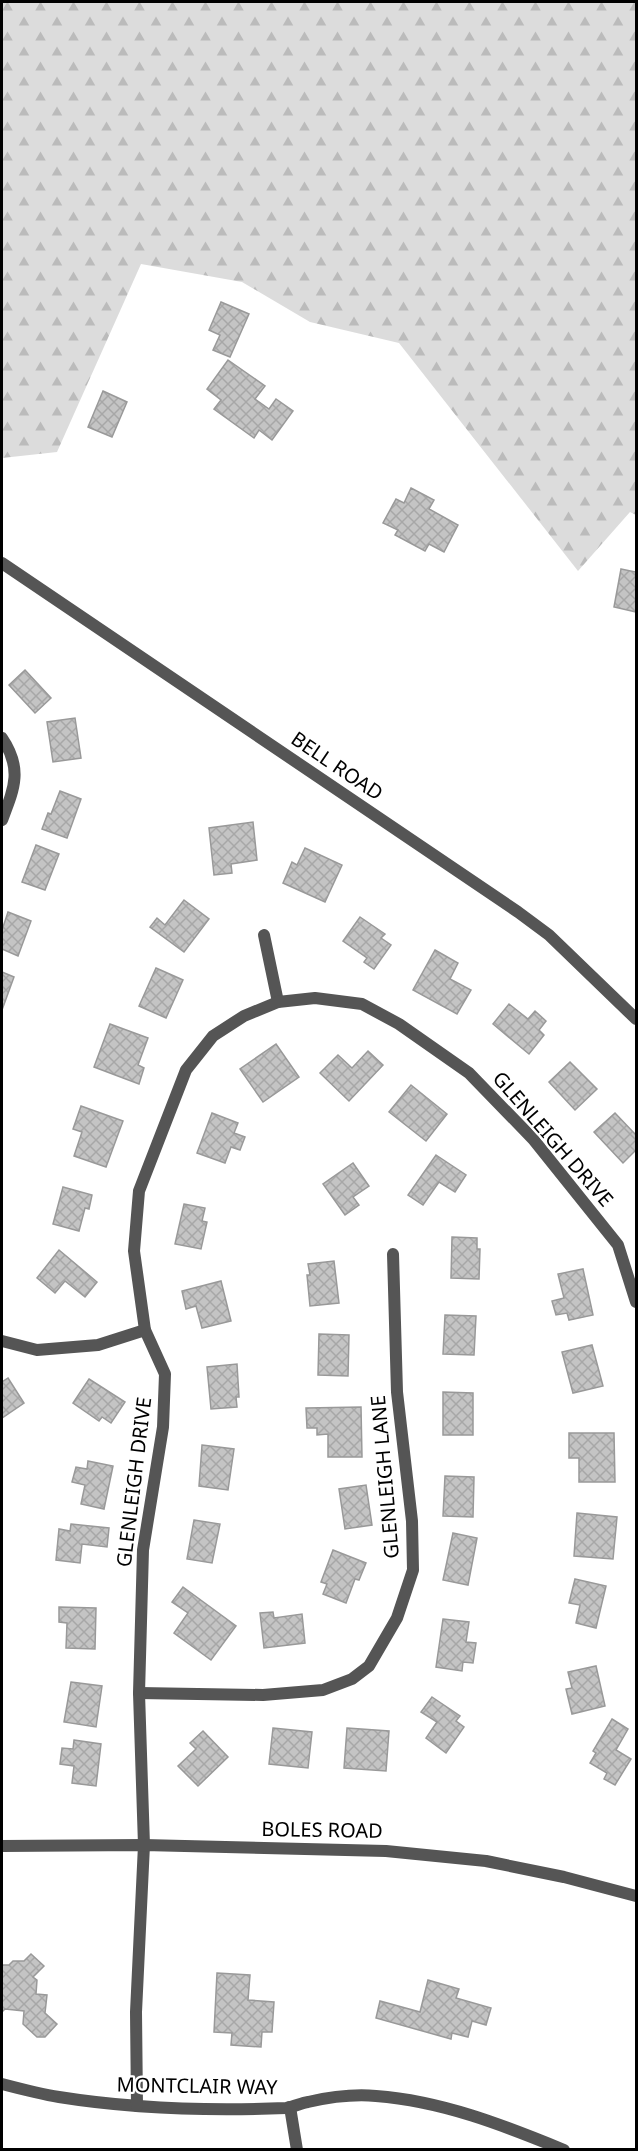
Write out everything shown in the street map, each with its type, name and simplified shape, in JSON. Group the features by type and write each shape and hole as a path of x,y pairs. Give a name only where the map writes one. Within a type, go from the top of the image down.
{"street":[{"name":"BELL ROAD","path":"2,563 518,912 549,935 636,1019"},
{"path":"2,738 9,749 16,776 2,820"},
{"path":"264,936 278,1002"},
{"name":"GLENLEIGH DRIVE","path":"137,2106 136,2012 144,1845 139,1693 143,1550 164,1427 165,1374 145,1330 134,1251 139,1191 186,1070 213,1036 244,1016 278,1002 315,998 362,1004 399,1024 469,1073 533,1139 618,1245 636,1302"},
{"name":"GLENLEIGH LANE","path":"139,1693 263,1695 323,1690 352,1679 369,1666 397,1618 413,1569 412,1521 397,1392 393,1254"},
{"path":"2,1341 37,1350 98,1345 145,1330"},
{"name":"BOLES ROAD","path":"2,1846 144,1845 386,1851 438,1855 564,1876 636,1896"},
{"name":"MONTCLAIR WAY","path":"2,2084 58,2097 186,2109 290,2108 307,2102 350,2096 375,2096 462,2111 564,2150"},
{"path":"290,2108 297,2150"}],"green space":[{"path":"2,2 636,2 636,515 630,512 578,571 399,343 310,322 242,282 141,264 57,452 2,458"}],"building":[{"path":"221,302 249,314 230,357 213,350 220,335 209,330"},
{"path":"228,360 265,386 255,399 269,409 276,399 293,411 272,440 259,430 254,438 214,409 221,400 207,389"},
{"path":"103,391 127,402 112,437 88,427"},
{"path":"411,488 434,500 429,509 458,525 444,552 429,544 425,551 395,535 398,530 383,523 396,499 404,503"},
{"path":"621,569 636,572 636,612 614,607"},
{"path":"25,670 51,698 35,713 9,685"},
{"path":"75,718 81,758 53,762 47,722"},
{"path":"60,791 81,799 67,838 42,829"},
{"path":"253,822 257,860 231,864 232,873 214,875 209,828"},
{"path":"36,845 59,854 45,890 22,882"},
{"path":"305,848 342,865 325,902 283,883 292,862 297,865"},
{"path":"184,900 209,919 184,952 150,927 157,918 165,925"},
{"path":"8,912 31,921 18,956 2,949 2,930"},
{"path":"360,917 385,934 381,938 391,945 374,969 364,962 367,958 343,941"},
{"path":"435,950 458,963 450,979 471,990 457,1014 413,990"},
{"path":"156,968 183,980 166,1018 139,1006"},
{"path":"2,972 14,977 2,1010"},
{"path":"509,1004 528,1019 535,1011 546,1021 539,1030 544,1035 529,1054 493,1024"},
{"path":"110,1024 148,1038 138,1065 144,1068 139,1084 94,1067"},
{"path":"276,1044 299,1077 263,1102 240,1069"},
{"path":"368,1051 383,1065 349,1101 320,1073 338,1055 352,1068"},
{"path":"570,1062 597,1089 575,1110 549,1082"},
{"path":"411,1085 447,1114 426,1141 389,1112"},
{"path":"81,1106 123,1121 106,1167 74,1156 82,1132 73,1129"},
{"path":"212,1113 238,1123 234,1133 245,1137 240,1150 231,1147 225,1163 197,1153"},
{"path":"615,1113 636,1135 636,1150 623,1163 594,1132"},
{"path":"436,1155 466,1175 455,1192 439,1182 423,1205 408,1195"},
{"path":"353,1163 369,1186 353,1197 359,1205 345,1215 323,1184"},
{"path":"63,1187 92,1195 89,1209 85,1208 79,1231 53,1224"},
{"path":"184,1204 205,1208 202,1221 207,1222 201,1249 175,1244"},
{"path":"452,1237 477,1238 477,1249 480,1249 479,1279 451,1278"},
{"path":"59,1250 97,1282 85,1297 65,1281 55,1293 37,1278"},
{"path":"334,1261 339,1303 310,1306 308,1264"},
{"path":"583,1269 593,1315 569,1320 567,1313 556,1315 552,1301 564,1298 558,1274"},
{"path":"221,1281 231,1321 202,1328 196,1306 186,1309 182,1291"},
{"path":"445,1315 476,1316 474,1355 443,1354"},
{"path":"319,1334 349,1335 348,1376 318,1375"},
{"path":"592,1345 603,1386 573,1393 562,1352"},
{"path":"237,1364 239,1397 236,1397 237,1407 211,1409 207,1367"},
{"path":"8,1378 24,1403 2,1418 2,1382"},
{"path":"89,1379 125,1402 111,1423 102,1417 99,1421 73,1403"},
{"path":"443,1392 473,1393 473,1435 443,1435"},
{"path":"361,1407 362,1457 328,1457 328,1434 317,1435 317,1428 307,1428 306,1408"},
{"path":"569,1433 614,1433 615,1482 579,1482 579,1458 569,1458"},
{"path":"202,1445 234,1449 228,1490 199,1486"},
{"path":"88,1461 113,1466 104,1509 81,1504 85,1485 72,1482 76,1467 87,1469"},
{"path":"445,1476 474,1477 473,1517 443,1516"},
{"path":"366,1485 372,1525 345,1529 339,1489"},
{"path":"577,1513 617,1517 613,1559 574,1556"},
{"path":"194,1520 220,1524 212,1563 187,1559"},
{"path":"71,1524 109,1528 107,1547 82,1544 80,1563 56,1560 59,1529 70,1531"},
{"path":"453,1533 477,1538 468,1585 443,1580"},
{"path":"333,1550 366,1563 359,1580 355,1579 346,1603 323,1594 327,1584 321,1582"},
{"path":"575,1579 606,1586 596,1628 576,1623 580,1605 569,1603"},
{"path":"183,1587 236,1626 211,1660 174,1633 188,1613 172,1602"},
{"path":"59,1607 96,1608 95,1649 66,1648 67,1623 59,1622"},
{"path":"273,1612 274,1618 302,1614 305,1643 264,1648 260,1613"},
{"path":"443,1619 469,1622 466,1642 476,1643 473,1663 463,1662 462,1671 436,1667"},
{"path":"596,1666 605,1706 572,1714 566,1689 572,1688 568,1672"},
{"path":"71,1682 102,1686 96,1727 64,1722"},
{"path":"432,1697 460,1716 456,1721 464,1727 446,1753 426,1738 437,1722 421,1712"},
{"path":"612,1719 628,1729 616,1750 631,1759 615,1785 604,1779 607,1773 590,1763 596,1753 593,1751"},
{"path":"273,1728 312,1732 308,1768 269,1764"},
{"path":"347,1728 389,1731 386,1771 344,1768"},
{"path":"203,1731 228,1757 198,1786 178,1766 196,1749 190,1743"},
{"path":"74,1740 101,1744 96,1786 72,1783 74,1766 60,1764 62,1748 73,1749"},
{"path":"31,1954 44,1966 33,1977 37,1980 36,1994 47,1995 45,2013 57,2024 45,2037 37,2037 23,2024 24,2011 5,2009 2,2012 2,1965 9,1965 13,1961 24,1961"},
{"path":"217,1973 250,1975 248,2000 274,2002 272,2032 262,2032 261,2047 231,2045 232,2033 214,2032"},
{"path":"428,1980 459,1989 456,1998 491,2008 486,2025 472,2021 468,2037 452,2033 451,2039 376,2018 380,2001 420,2012"}]}
